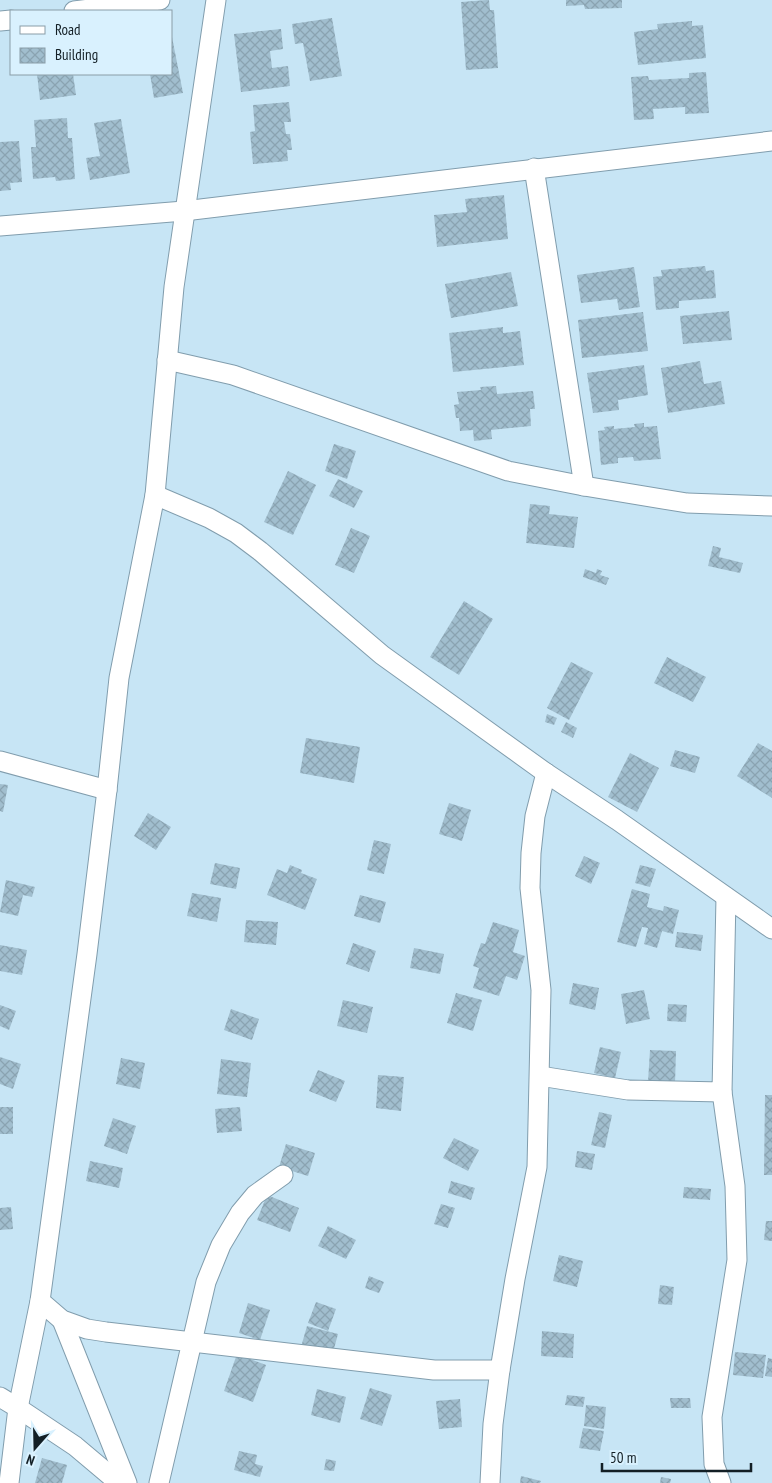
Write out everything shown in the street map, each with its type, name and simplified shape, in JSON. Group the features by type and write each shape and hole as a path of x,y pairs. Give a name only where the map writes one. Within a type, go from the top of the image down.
{"street":[{"path":"82,10 160,0"},
{"path":"9,1483 18,1408 40,1301 87,954 119,678 155,496 174,287 216,0"},
{"path":"0,226 184,211 772,141"},
{"path":"534,168 584,486"},
{"path":"167,360 233,375 508,471 687,503 772,506"},
{"path":"155,496 208,518 236,533 260,551 382,655 546,773 617,820 772,929"},
{"path":"0,761 107,790"},
{"path":"490,1483 493,1424 500,1370 515,1279 538,1167 541,990 530,888 535,816 546,773"},
{"path":"721,1483 714,1464 712,1417 737,1260 735,1186 722,1092 726,897"},
{"path":"540,1076 628,1090 722,1092"},
{"path":"165,1482 192,1342 206,1282 221,1245 240,1214 255,1195 283,1175"},
{"path":"40,1301 62,1320 87,1329 106,1332 434,1370 500,1370"},
{"path":"62,1320 127,1483"},
{"path":"0,1397 75,1446 119,1483"}],"building":[{"path":"489,0 490,10 494,10 498,68 466,70 461,2"},
{"path":"566,0 622,0 622,8 585,9 584,5 566,6"},
{"path":"332,18 342,76 310,81 303,43 295,44 292,24"},
{"path":"692,21 692,26 703,25 706,58 638,65 634,32 658,29 657,24"},
{"path":"281,29 283,49 270,51 272,68 288,66 290,86 241,92 234,34"},
{"path":"172,37 183,93 154,98 150,75 172,75"},
{"path":"706,72 709,113 685,114 685,107 653,109 654,119 634,120 631,77 648,76 649,80 689,78 689,73"},
{"path":"37,75 73,75 76,95 40,100"},
{"path":"289,102 291,122 284,122 286,134 290,134 292,150 287,150 288,161 253,164 250,132 255,131 253,105"},
{"path":"67,118 68,138 72,138 75,179 56,181 55,177 33,179 31,147 36,147 34,120"},
{"path":"121,119 130,173 90,180 86,158 100,156 94,123"},
{"path":"19,141 22,182 10,183 11,190 0,191 0,142"},
{"path":"504,195 508,239 437,247 434,215 467,212 465,199"},
{"path":"705,266 706,271 714,270 716,298 679,301 679,308 656,310 653,277 662,276 661,270"},
{"path":"634,267 640,307 619,310 617,299 581,303 577,275"},
{"path":"511,272 518,306 451,318 445,284"},
{"path":"729,311 732,340 683,344 680,316"},
{"path":"643,312 648,351 582,358 578,320"},
{"path":"503,327 503,333 520,331 524,365 453,372 449,333"},
{"path":"700,361 704,384 721,381 725,404 668,413 661,368"},
{"path":"644,365 648,395 618,400 619,410 593,413 587,373"},
{"path":"496,386 497,394 533,391 535,409 530,409 531,426 491,430 492,439 474,441 473,430 460,431 459,418 456,418 454,405 459,404 457,392 481,390 480,387"},
{"path":"644,423 644,427 657,426 661,459 634,461 633,457 618,458 618,463 601,465 598,431 605,430 604,427 614,426 614,429 635,427 634,424"},
{"path":"334,444 356,451 347,479 325,471"},
{"path":"288,471 316,485 293,535 264,522"},
{"path":"338,479 363,491 354,508 329,496"},
{"path":"530,504 550,506 549,514 578,517 574,548 526,543"},
{"path":"351,528 370,536 354,573 335,565"},
{"path":"713,546 721,548 719,557 743,563 740,573 708,566"},
{"path":"585,569 596,573 597,569 602,571 600,575 609,578 606,585 583,577"},
{"path":"464,601 493,619 459,675 430,657"},
{"path":"667,657 706,677 693,702 654,683"},
{"path":"571,662 593,673 569,720 547,708"},
{"path":"547,714 557,718 554,725 545,722"},
{"path":"566,722 577,728 573,738 561,732"},
{"path":"306,738 360,747 354,783 300,773"},
{"path":"758,743 772,751 772,798 737,776"},
{"path":"675,750 700,757 695,773 670,766"},
{"path":"630,753 659,768 637,812 608,797"},
{"path":"0,784 8,785 3,812 0,811"},
{"path":"449,803 471,810 462,841 439,834"},
{"path":"148,813 171,827 156,850 134,836"},
{"path":"374,840 391,844 384,874 367,870"},
{"path":"584,856 600,863 591,884 575,876"},
{"path":"215,863 240,868 236,889 210,884"},
{"path":"290,865 302,870 301,873 317,879 305,910 267,895 277,869 287,873"},
{"path":"640,865 656,869 650,887 635,883"},
{"path":"6,880 35,887 32,897 23,895 18,916 0,912"},
{"path":"632,889 650,894 647,907 663,911 664,906 679,910 673,934 662,931 657,948 644,944 648,928 642,927 636,947 617,942"},
{"path":"192,893 221,898 217,922 187,916"},
{"path":"360,895 386,902 380,923 354,916"},
{"path":"246,920 278,922 276,945 244,942"},
{"path":"493,922 519,930 513,952 525,956 517,980 506,976 499,996 473,988 479,968 473,966 481,943 485,944"},
{"path":"677,932 703,935 701,951 675,947"},
{"path":"353,943 376,951 369,972 346,964"},
{"path":"0,945 27,950 22,975 0,971"},
{"path":"414,948 444,954 440,974 410,968"},
{"path":"573,983 599,988 595,1010 569,1004"},
{"path":"644,990 650,1019 626,1024 621,994"},
{"path":"456,993 482,1000 473,1031 447,1023"},
{"path":"343,1000 373,1007 367,1033 337,1026"},
{"path":"668,1004 687,1005 686,1022 667,1021"},
{"path":"0,1005 16,1011 9,1030 0,1026"},
{"path":"231,1009 259,1019 252,1040 224,1030"},
{"path":"600,1047 621,1052 615,1078 594,1073"},
{"path":"650,1050 676,1051 675,1083 648,1082"},
{"path":"0,1057 21,1064 13,1089 0,1084"},
{"path":"121,1058 145,1063 140,1089 116,1084"},
{"path":"221,1059 251,1063 247,1097 217,1094"},
{"path":"318,1070 345,1081 336,1102 309,1091"},
{"path":"378,1075 404,1077 401,1111 376,1108"},
{"path":"765,1095 772,1095 772,1175 764,1175"},
{"path":"0,1107 13,1107 13,1134 0,1134"},
{"path":"240,1107 242,1131 217,1133 215,1109"},
{"path":"599,1112 612,1115 605,1148 591,1145"},
{"path":"113,1118 136,1126 127,1154 104,1146"},
{"path":"454,1138 479,1150 468,1171 443,1158"},
{"path":"286,1144 315,1153 308,1176 279,1167"},
{"path":"577,1151 595,1154 592,1170 575,1167"},
{"path":"90,1161 123,1168 119,1188 86,1181"},
{"path":"451,1181 475,1188 471,1200 448,1193"},
{"path":"684,1187 711,1189 710,1200 683,1198"},
{"path":"267,1195 299,1208 290,1232 257,1220"},
{"path":"441,1204 455,1208 448,1228 434,1224"},
{"path":"11,1207 13,1229 0,1230 0,1208"},
{"path":"766,1221 772,1221 772,1241 764,1240"},
{"path":"328,1226 356,1240 346,1259 318,1246"},
{"path":"559,1255 583,1261 577,1287 553,1281"},
{"path":"369,1276 384,1282 379,1293 365,1288"},
{"path":"660,1285 674,1287 672,1305 658,1304"},
{"path":"316,1302 336,1309 328,1331 308,1323"},
{"path":"248,1303 270,1310 260,1340 239,1333"},
{"path":"307,1326 338,1334 332,1356 301,1347"},
{"path":"542,1331 574,1334 573,1358 541,1356"},
{"path":"735,1352 766,1355 763,1378 733,1375"},
{"path":"237,1354 266,1365 253,1402 224,1391"},
{"path":"768,1358 772,1359 772,1377 765,1376"},
{"path":"370,1388 392,1395 382,1426 360,1419"},
{"path":"317,1389 346,1397 340,1423 311,1415"},
{"path":"567,1395 585,1397 583,1407 565,1405"},
{"path":"670,1398 690,1398 691,1408 671,1408"},
{"path":"460,1399 462,1427 439,1429 436,1401"},
{"path":"586,1405 606,1407 604,1429 584,1426"},
{"path":"583,1428 604,1431 600,1451 579,1448"},
{"path":"239,1451 257,1455 255,1464 263,1466 260,1477 234,1470"},
{"path":"42,1458 67,1465 62,1483 35,1483"},
{"path":"326,1459 336,1461 334,1471 324,1470"},
{"path":"521,1476 541,1481 540,1483 520,1483"},
{"path":"661,1477 671,1479 670,1483 660,1483"}]}
